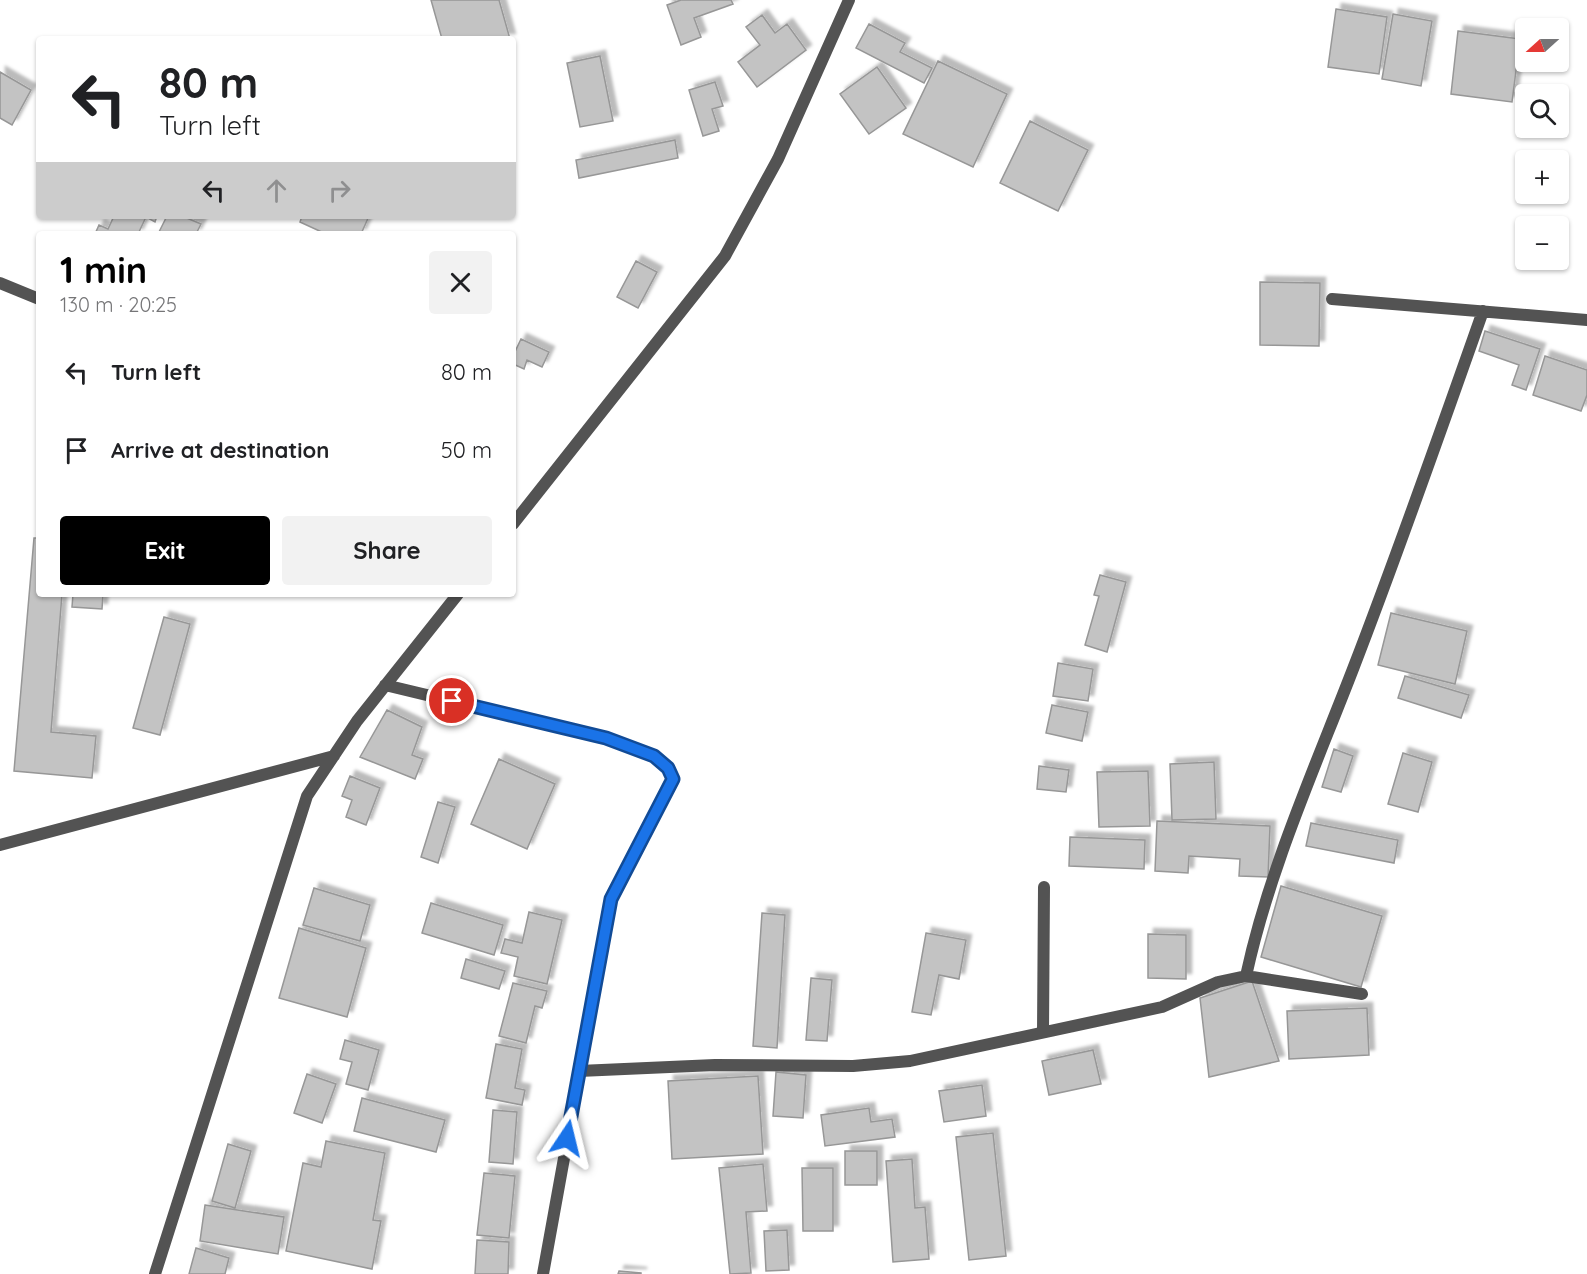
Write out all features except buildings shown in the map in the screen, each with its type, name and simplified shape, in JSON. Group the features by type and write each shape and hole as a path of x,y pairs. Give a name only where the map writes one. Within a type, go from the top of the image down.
{"street":[{"path":"517,511 725,256 778,159 849,0"},
{"path":"0,283 36,298"},
{"path":"1332,298 1587,320"},
{"path":"1246,976 1255,933 1282,851 1398,552 1483,311"},
{"path":"155,1274 307,796 385,685 456,597"},
{"path":"385,685 606,738 654,756 668,768 673,779 611,899 543,1274"},
{"path":"0,845 334,756"},
{"path":"1043,1032 1044,887"},
{"path":"579,1071 715,1065 853,1066 910,1061 1162,1007 1218,982 1246,976 1362,994"}],"route":[{"path":"452,701 606,738 654,756 668,768 673,779 611,899 567,1138"}]}
